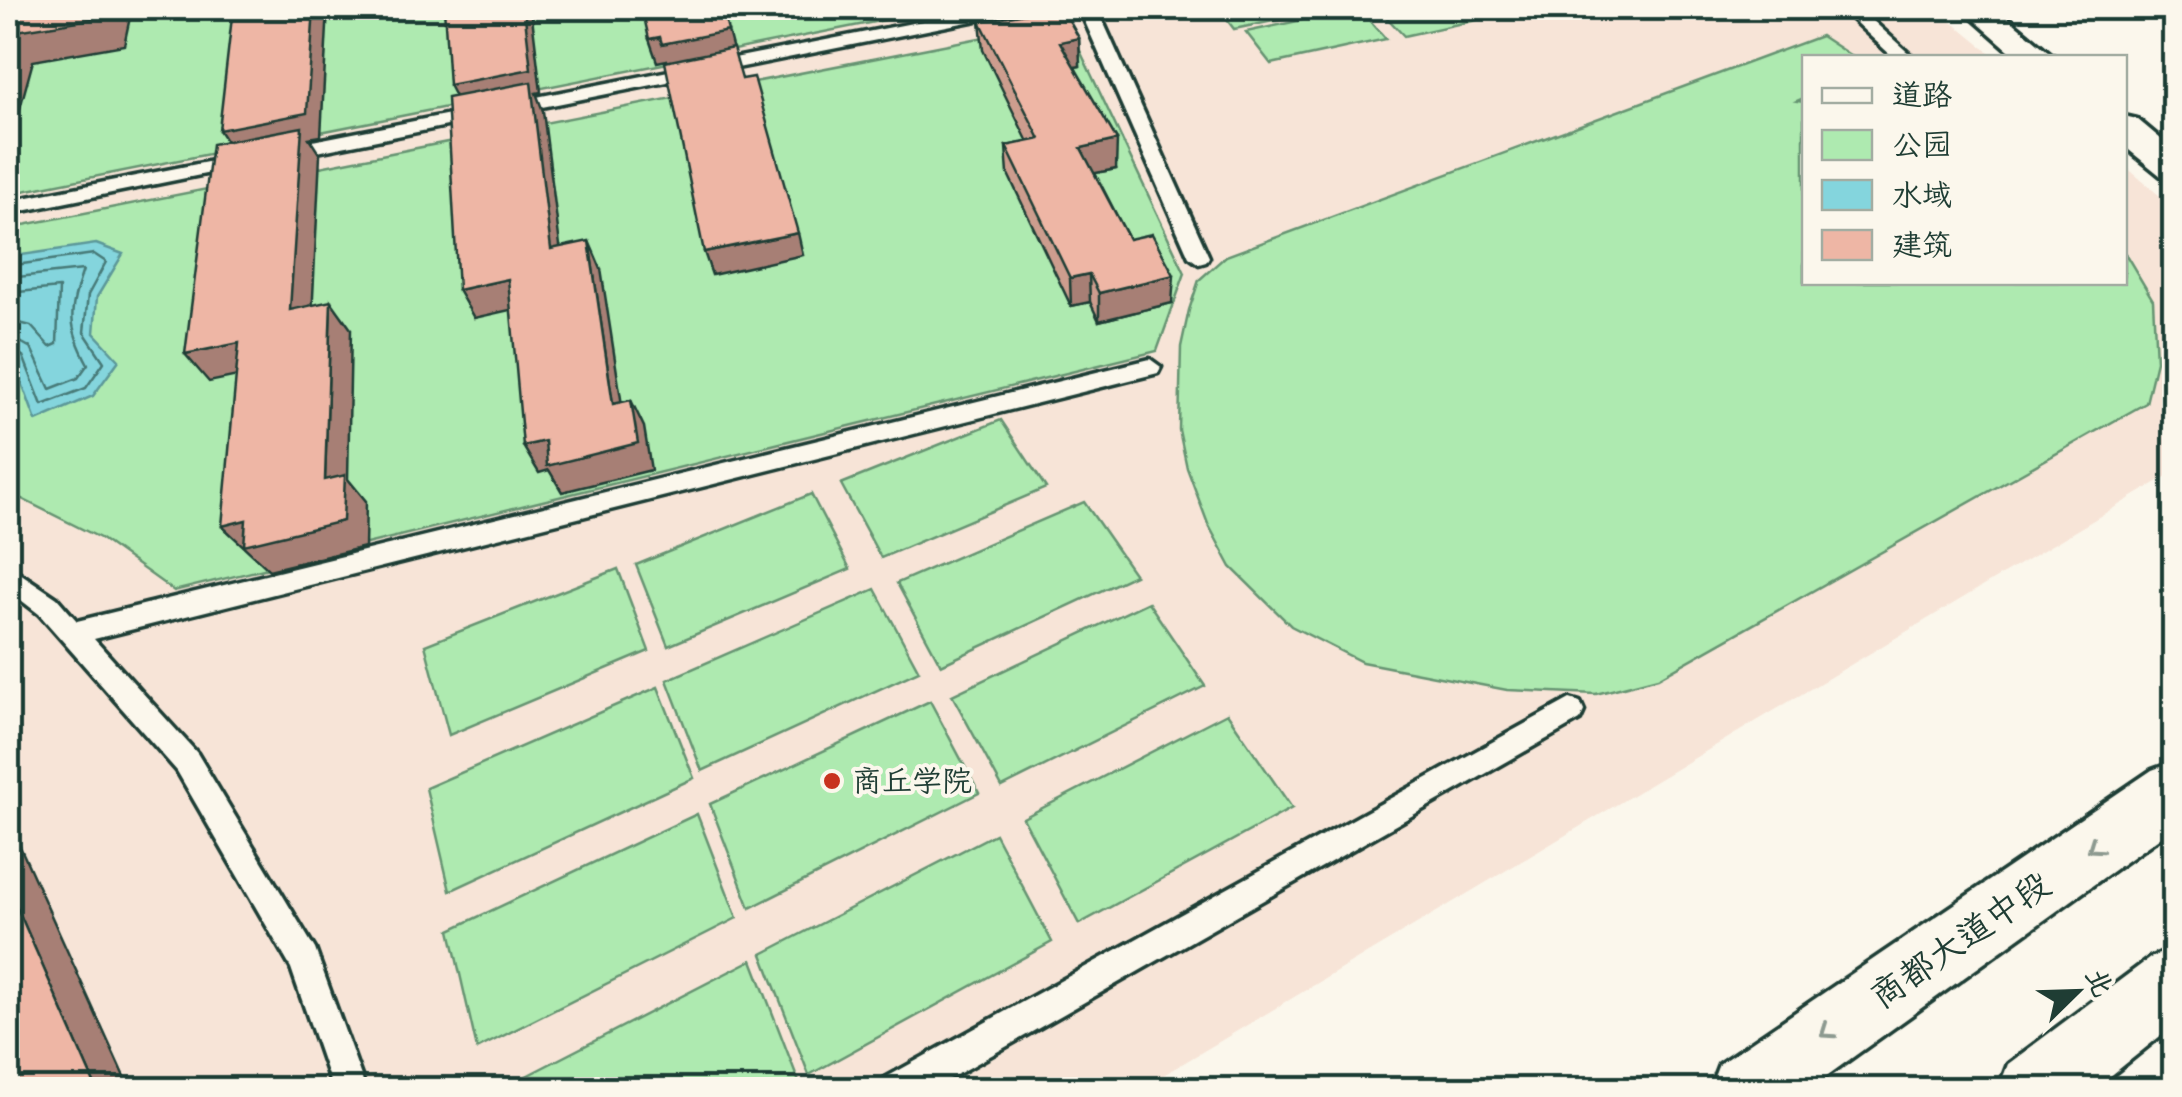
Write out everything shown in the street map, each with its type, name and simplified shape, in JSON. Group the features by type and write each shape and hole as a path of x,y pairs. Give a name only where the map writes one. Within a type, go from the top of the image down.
{"highway":[{"name":"商都大道中段","path":"1744,1090 2174,791"},
{"path":"2034,1090 2174,982"}],"street":[{"path":"1977,8 2034,55"},
{"path":"2127,129 2174,168"}],"lane":[{"path":"8,208 1012,8"},
{"path":"1088,8 1199,257"},
{"path":"1849,8 1902,55"},
{"path":"73,633 1150,367"},
{"path":"8,576 48,606 187,762 246,855 304,960 350,1090"},
{"path":"897,1090 1570,711"}],"shaded area":[{"name":"商丘学院","path":"8,8 1935,8 1993,55 1802,55 1802,285 2127,285 2127,168 2174,208 2174,472 1140,1089 8,1089"}],"green space":[{"path":"8,8 945,8 8,194"},
{"path":"1218,8 1337,8 1234,29"},
{"path":"1359,8 1386,39 1271,64 1246,32"},
{"path":"1378,8 1509,8 1513,12 1404,36"},
{"path":"1066,21 1185,273 1157,351 174,591 100,538 8,492 8,228"},
{"path":"1821,36 1850,55 1802,55 1802,99 1797,101 1802,102 1802,285 2127,285 2127,256 2153,300 2156,361 2146,403 1658,678 1596,694 1507,690 1362,662 1291,626 1231,567 1208,524 1187,468 1179,430 1181,347 1189,310 1199,280 1226,256"},
{"path":"1001,420 1046,488 881,558 841,484"},
{"path":"811,494 850,569 668,646 636,565"},
{"path":"1084,502 1135,575 941,665 897,583"},
{"path":"618,569 649,651 449,735 425,645"},
{"path":"875,589 919,671 702,771 667,680"},
{"path":"1148,602 1205,686 1002,787 952,695"},
{"path":"658,687 694,778 450,891 426,788"},
{"path":"930,701 979,793 750,908 710,804"},
{"path":"1227,713 1292,808 1079,924 1023,818"},
{"path":"697,814 737,918 477,1049 450,930"},
{"path":"995,834 1052,942 809,1075 762,954"},
{"path":"752,960 799,1082 784,1089 501,1089"}],"water":[{"path":"96,244 123,254 97,297 94,333 119,360 93,396 36,421 14,361 8,355 8,257"}],"building":[{"path":"8,8 106,8 104,17 10,32 8,41"},
{"path":"233,8 314,8 307,113 219,130"},
{"path":"444,8 524,8 531,69 449,85"},
{"path":"642,8 722,8 728,31 662,44 660,37 649,39"},
{"path":"1062,8 1079,38 1060,42 1117,140 1081,148 1129,239 1152,234 1174,275 1099,293 1089,274 1070,278 1006,146 1040,139 980,21"},
{"path":"733,48 742,79 754,77 798,233 704,252 665,62"},
{"path":"531,82 551,249 589,241 613,404 631,400 638,443 547,466 545,441 523,446 508,279 458,290 447,98"},
{"path":"302,127 290,310 331,301 325,480 345,475 343,521 244,545 246,520 222,526 239,343 185,354 212,144"},
{"path":"8,887 97,1090 8,1090"}],"place":[{"name":"商丘学院","path":"832,781"}]}
